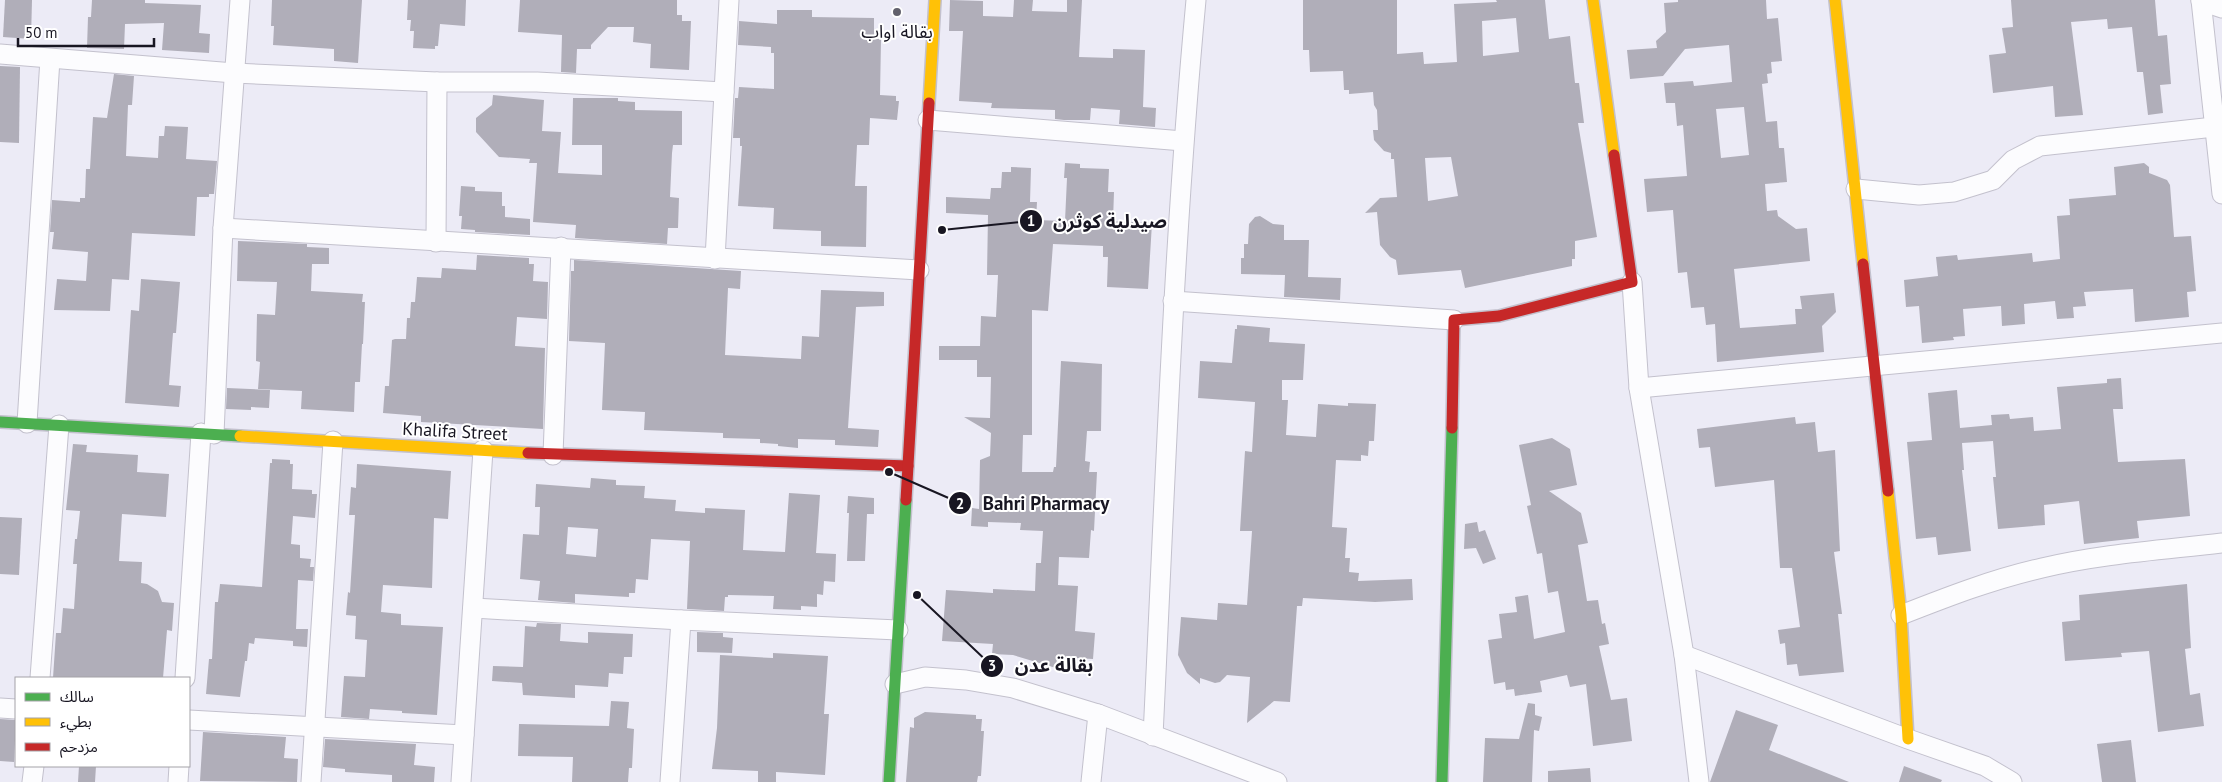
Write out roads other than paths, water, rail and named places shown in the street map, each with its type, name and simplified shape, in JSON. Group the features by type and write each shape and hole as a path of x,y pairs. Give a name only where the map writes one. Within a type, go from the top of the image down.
{"street":[{"path":"185,677 208,434 240,0"},
{"path":"715,259 729,0"},
{"path":"889,782 935,0"},
{"path":"1154,736 1173,301 1183,141 1196,0"},
{"path":"1593,0 1632,282 1640,388 1684,654 1699,782"},
{"path":"1835,0 1876,364 1901,615 1908,740"},
{"path":"2222,8 2201,0 2222,194"},
{"path":"0,54 234,73 437,82 537,82 724,92"},
{"path":"27,423 50,59"},
{"path":"436,242 437,82"},
{"path":"928,120 1183,141"},
{"path":"1856,189 1919,196 1954,192 1993,180 2013,160 2040,146 2214,127"},
{"path":"223,228 919,270"},
{"path":"553,455 561,247"},
{"path":"1173,301 1454,320 1499,316 1632,282"},
{"path":"1442,782 1454,320"},
{"path":"1640,388 1876,364 2222,333"},
{"name":"Khalifa Street","path":"0,422 553,455 908,466"},
{"path":"40,677 59,425"},
{"path":"311,782 333,441"},
{"path":"462,782 483,450"},
{"path":"1901,615 1975,586 2042,567 2222,543"},
{"path":"473,608 898,630"},
{"path":"670,782 681,620"},
{"path":"1684,654 1908,740 1985,766 2012,782"},
{"path":"895,684 925,677 966,680 1013,688 1098,714 1273,781"},
{"path":"0,708 15,709"},
{"path":"1091,782 1098,714"},
{"path":"190,720 464,735"},
{"path":"32,782 34,767"},
{"path":"178,782 179,767"}],"place":[{"name":"بقالة اواب","path":"897,12"},
{"name":"صيدلية كوثرن","path":"942,230"},
{"name":"Bahri Pharmacy","path":"889,472"},
{"name":"بقالة عدن","path":"917,595"}]}
